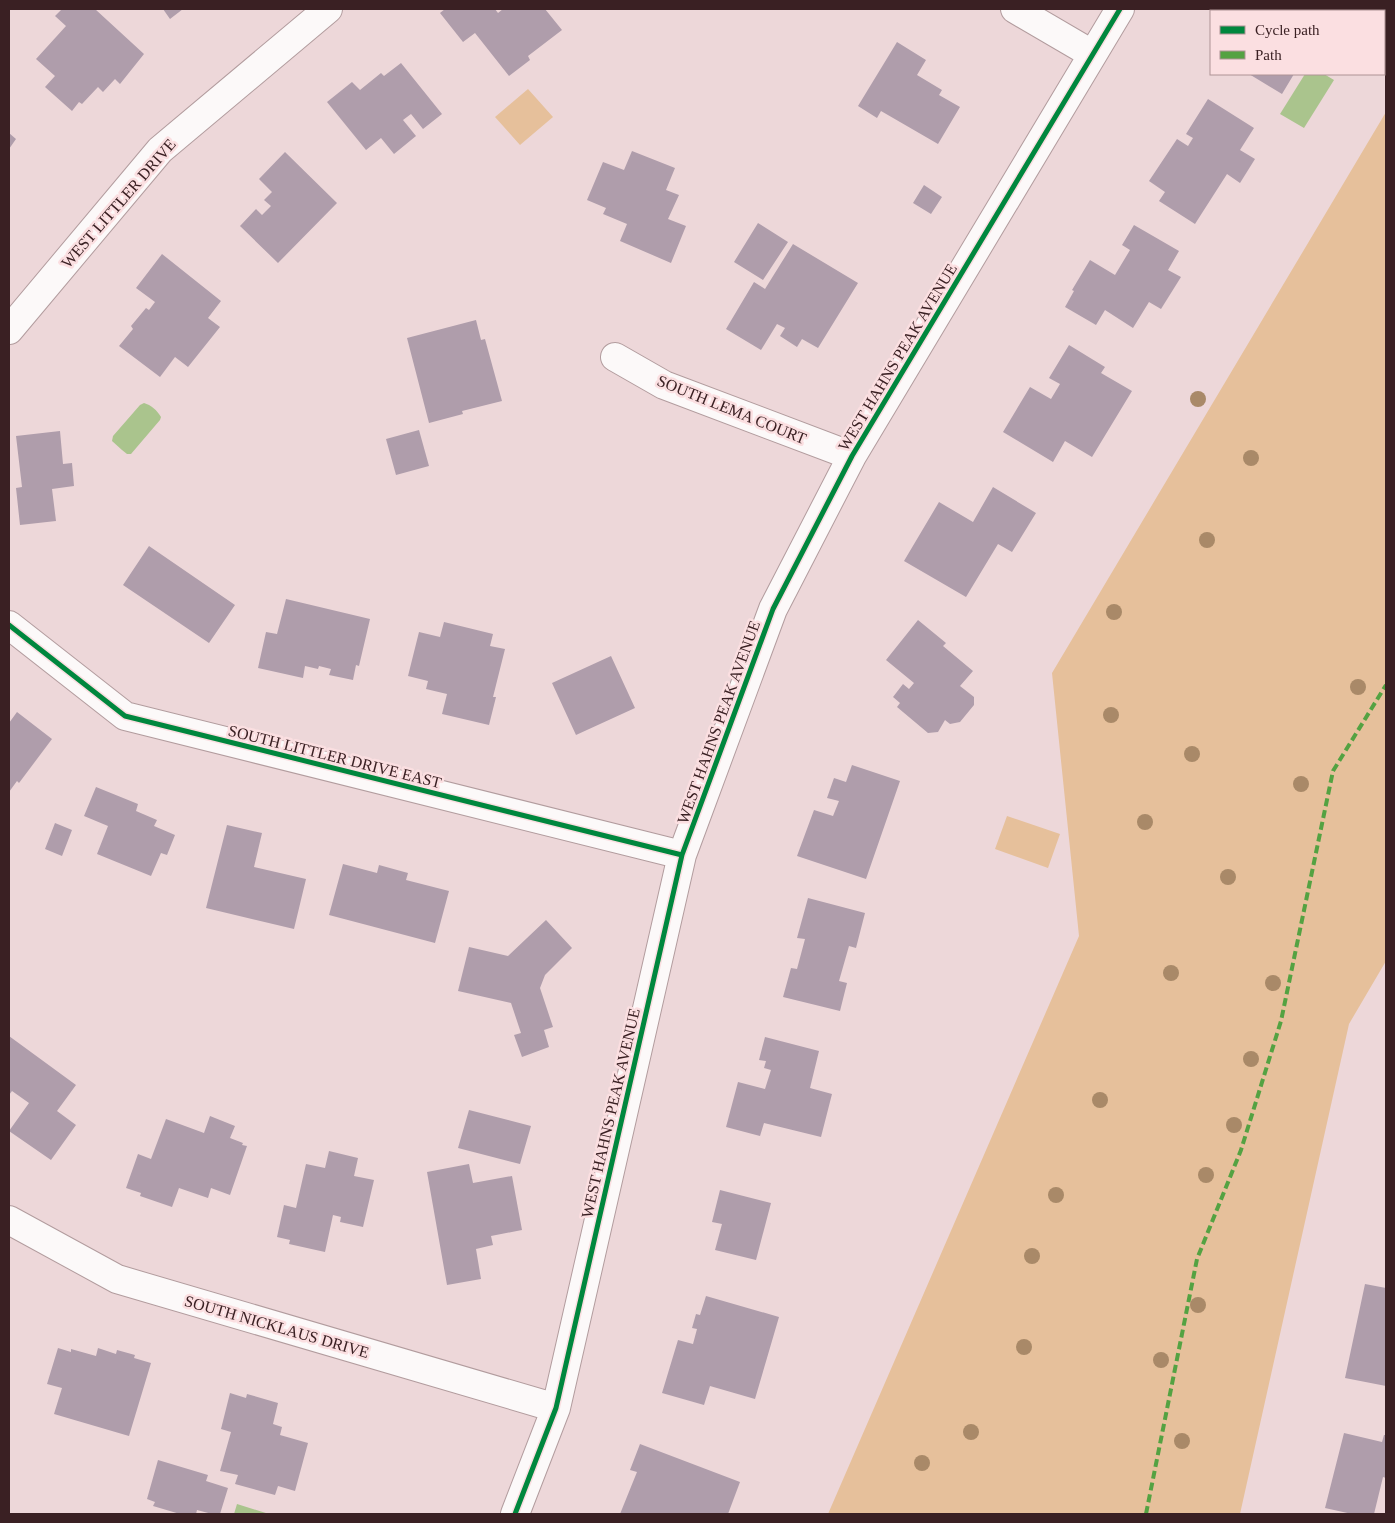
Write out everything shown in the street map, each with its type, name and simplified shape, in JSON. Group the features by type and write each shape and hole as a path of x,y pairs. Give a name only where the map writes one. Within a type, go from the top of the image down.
{"street":[{"name":"WEST LITTLER DRIVE","path":"9,330 160,150 328,9"},
{"path":"1015,9 1092,54"},
{"name":"WEST HAHNS PEAK AVENUE","path":"515,1514 556,1408 682,855 773,609 852,456 1120,9"},
{"name":"SOUTH LEMA COURT","path":"615,357 664,385 852,456"},
{"name":"SOUTH LITTLER DRIVE EAST","path":"9,625 125,716 682,855"},
{"name":"SOUTH NICKLAUS DRIVE","path":"9,1220 117,1279 556,1408"}],"shaded area":[{"path":"1304,75 1326,75 1334,80 1304,128 1280,114"},
{"path":"528,89 553,117 520,145 495,117"},
{"path":"1386,112 1386,961 1349,1024 1240,1514 828,1514 1079,936 1052,673"},
{"path":"144,403 158,412 161,417 160,420 131,454 127,454 112,441 113,436 140,405"},
{"path":"1007,816 1060,834 1048,868 995,849"},
{"path":"237,1504 269,1514 234,1514"}],"building":[{"path":"62,9 95,9 144,54 120,84 115,79 103,92 98,87 82,104 79,102 72,111 45,87 55,76 36,59 66,26 55,16"},
{"path":"163,9 183,9 170,19"},
{"path":"445,9 495,9 498,13 503,9 545,9 562,30 528,56 530,60 509,76 475,33 463,42 440,13"},
{"path":"1310,9 1312,10 1243,10"},
{"path":"897,42 926,60 917,75 942,90 939,95 960,107 938,144 881,111 877,118 858,106"},
{"path":"401,63 442,114 423,129 411,114 403,120 416,136 394,154 381,138 366,150 327,102 352,82 360,90 381,73 384,76"},
{"path":"1251,75 1293,75 1282,94"},
{"path":"1208,99 1254,128 1240,150 1255,159 1240,183 1227,174 1195,224 1159,201 1165,192 1149,181 1177,139 1188,146 1193,138 1186,134"},
{"path":"9,133 16,139 9,149"},
{"path":"632,151 675,168 666,190 679,195 668,219 686,226 671,263 620,241 627,224 603,214 606,208 587,200 603,162 624,170"},
{"path":"285,152 337,203 278,263 240,226 256,209 262,215 271,206 264,200 272,192 259,179"},
{"path":"924,185 942,197 931,214 913,203"},
{"path":"758,223 788,242 763,280 734,262"},
{"path":"1134,225 1179,251 1168,270 1181,277 1161,309 1149,302 1133,328 1105,310 1096,325 1065,307 1074,291 1072,290 1090,260 1115,275 1130,250 1122,245"},
{"path":"793,244 858,283 818,348 802,339 797,347 780,336 785,328 777,324 761,350 726,329 754,282 765,289"},
{"path":"162,254 221,301 208,318 220,327 188,367 175,357 160,377 119,346 133,329 131,326 146,308 149,310 155,302 136,288"},
{"path":"476,320 481,340 485,339 502,401 462,411 463,414 429,423 407,338"},
{"path":"1069,345 1105,367 1101,373 1132,391 1092,457 1065,441 1053,462 1003,432 1030,387 1051,399 1060,384 1049,378"},
{"path":"419,430 429,466 396,475 386,439"},
{"path":"60,431 63,464 72,463 74,486 52,489 56,521 20,525 16,488 22,487 16,436"},
{"path":"993,487 1036,513 1012,552 998,544 966,597 904,561 939,502 973,522"},
{"path":"149,546 235,605 209,643 123,585"},
{"path":"286,599 370,619 359,666 356,665 353,680 329,675 331,669 319,666 318,669 305,666 303,678 258,668 266,632 277,634"},
{"path":"918,620 946,643 943,646 973,671 960,686 974,697 974,705 960,722 950,724 945,720 938,732 928,733 897,707 900,703 893,697 903,684 909,689 914,683 886,660"},
{"path":"444,622 493,634 490,646 505,649 493,697 496,697 489,725 442,714 447,694 426,689 428,681 408,676 419,632 440,637"},
{"path":"611,656 635,708 576,735 552,683"},
{"path":"17,712 52,739 19,783 17,781 9,792 9,723"},
{"path":"852,765 900,781 866,879 797,856 814,810 833,816 839,801 827,798 834,778 846,782"},
{"path":"96,787 138,804 136,811 157,820 154,826 175,835 167,855 161,853 151,876 97,854 108,826 84,816"},
{"path":"55,823 72,830 62,856 45,849"},
{"path":"227,825 262,833 254,867 306,879 294,929 206,908"},
{"path":"343,864 377,873 379,865 408,873 406,880 449,891 435,943 329,915"},
{"path":"808,898 865,913 856,948 849,946 839,981 847,983 840,1011 783,997 791,968 797,969 805,939 797,938"},
{"path":"546,920 572,948 545,975 540,988 553,1027 544,1030 549,1047 522,1057 514,1035 521,1033 511,1003 458,991 469,947 508,956"},
{"path":"9,1036 76,1085 57,1111 76,1125 51,1160 9,1131 29,1103 12,1091 9,1095"},
{"path":"765,1037 819,1051 810,1088 832,1094 821,1137 764,1123 760,1136 726,1127 738,1082 765,1089 771,1070 764,1068 766,1061 759,1060"},
{"path":"469,1110 531,1126 520,1164 458,1148"},
{"path":"210,1116 235,1126 230,1138 247,1146 230,1195 211,1188 208,1198 179,1188 172,1207 140,1196 141,1193 126,1188 138,1154 151,1159 166,1119 204,1133"},
{"path":"329,1151 358,1158 354,1176 374,1180 363,1227 340,1222 341,1217 333,1215 325,1252 289,1244 290,1240 277,1237 284,1205 296,1208 306,1164 325,1168"},
{"path":"469,1164 473,1183 512,1176 522,1230 491,1236 493,1245 476,1249 481,1279 447,1285 427,1172"},
{"path":"720,1190 771,1203 756,1260 715,1250 722,1224 712,1222"},
{"path":"1365,1284 1386,1288 1386,1386 1345,1378"},
{"path":"706,1296 779,1317 755,1399 710,1386 704,1405 662,1393 678,1340 693,1344 697,1329 692,1328 696,1314 700,1315"},
{"path":"58,1348 71,1352 71,1349 96,1356 98,1348 116,1354 117,1350 135,1355 134,1358 151,1363 129,1436 54,1414 62,1388 47,1384"},
{"path":"230,1393 246,1398 247,1394 278,1403 273,1424 282,1427 280,1435 308,1443 295,1491 278,1486 275,1495 235,1484 238,1475 220,1471 231,1432 221,1429"},
{"path":"1344,1433 1382,1442 1384,1435 1386,1435 1386,1478 1383,1477 1374,1514 1352,1514 1325,1508"},
{"path":"640,1444 740,1482 728,1514 620,1514 637,1472 630,1470"},
{"path":"158,1460 208,1475 206,1481 228,1488 220,1514 197,1510 196,1514 180,1514 153,1506 155,1502 147,1499"}],"marked path":[{"path":"1146,1514 1197,1259 1241,1150 1281,1021 1333,771 1386,685"}],"cycle path":[{"path":"515,1514 556,1408 682,855 773,609 852,456 1120,9"},
{"path":"9,625 125,716 682,855"}]}
